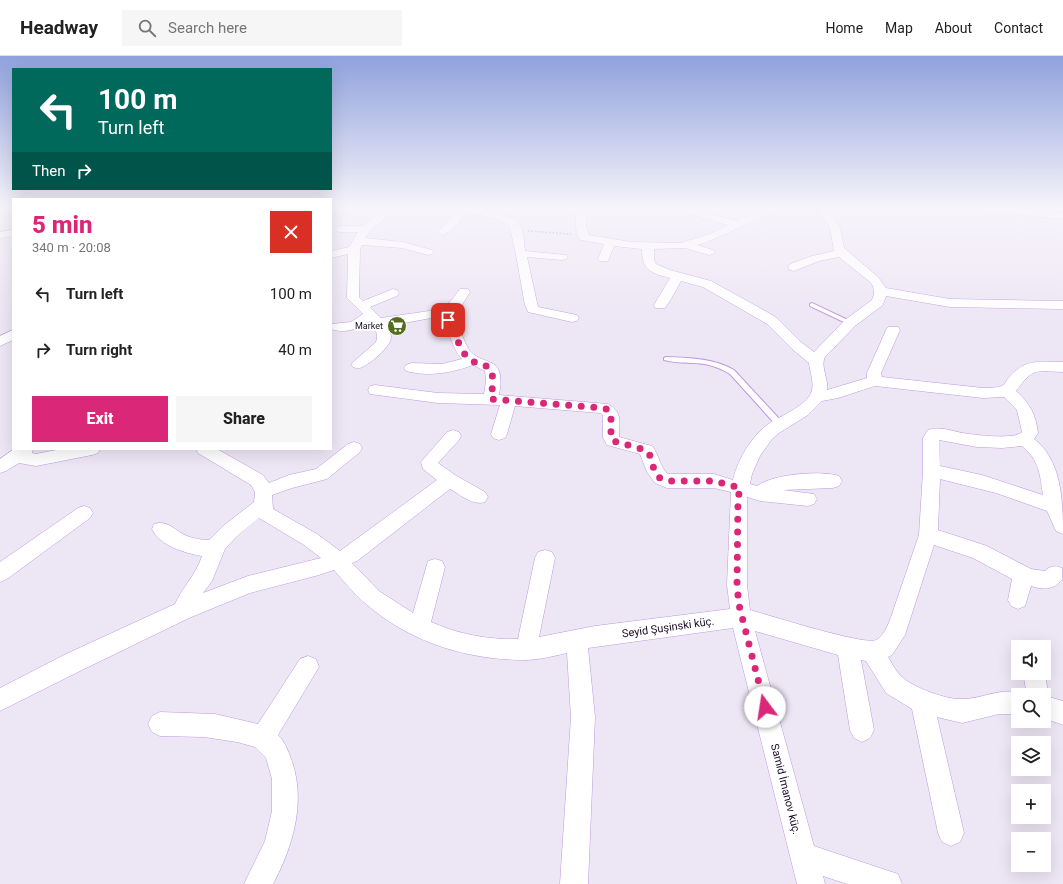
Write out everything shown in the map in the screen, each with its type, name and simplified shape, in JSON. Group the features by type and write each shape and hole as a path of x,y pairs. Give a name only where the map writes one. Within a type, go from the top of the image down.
{"street":[{"path":"332,255 354,246"},
{"path":"356,246 352,293 353,298 384,331 384,341 358,364"},
{"path":"404,246 428,252"},
{"path":"519,246 533,309 538,312 572,318"},
{"path":"604,260 609,246"},
{"path":"645,246 677,246"},
{"path":"648,246 648,260 651,266 658,270 707,284 762,315 772,321 796,345 816,361"},
{"path":"688,246 709,252"},
{"path":"837,246 841,253 869,274 879,285 882,291 878,302 850,323 819,355 816,361 820,386 818,396 829,396 864,383 875,381 983,393 1006,391 1019,401 1029,420 1030,433 1026,440"},
{"path":"794,267 816,258 841,253"},
{"path":"520,254 537,254 562,258"},
{"path":"660,305 678,276"},
{"path":"882,291 950,303 1063,305"},
{"path":"370,315 440,313 455,305 464,292"},
{"path":"336,327 354,326 370,315 393,293"},
{"path":"440,313 448,320 454,329 465,354 472,360 489,366 492,370 494,384 491,399"},
{"path":"875,381 874,373 893,330"},
{"path":"0,342 12,335"},
{"path":"411,368 434,371 472,360"},
{"path":"1006,391 1025,370 1043,367 1063,367"},
{"path":"375,390 438,398 509,400 603,408 609,410 611,415 611,438 613,441 646,450 650,453 656,475 661,479 667,481 714,481 760,494 808,499"},
{"name":"Samid İmanov küç.","path":"811,884 741,617 737,585 738,499 743,474 753,454 766,434 804,410 818,396"},
{"path":"499,434 509,400"},
{"path":"1011,702 999,703 962,711 922,702 894,685 872,652 884,648 894,635 914,580 928,535 932,471 931,438 934,434 941,433 972,440 1015,442 1026,440 1035,447 1046,460 1063,526"},
{"path":"454,436 429,462 430,465 449,480 479,496"},
{"path":"182,611 186,600 203,577 214,549 264,499 289,482 321,474 354,448"},
{"path":"0,467 22,453 36,460 87,450"},
{"name":"Seyid Şuşinski küç.","path":"208,450 263,485 265,513 326,550 371,596 390,611 419,628 454,640 502,650 526,650 577,641 595,636 741,617 848,648 872,652"},
{"path":"932,471 965,476 986,482 1058,508"},
{"path":"0,700 74,662 182,611 248,585 301,573 350,555 449,480"},
{"path":"760,494 772,485 793,482 833,482"},
{"path":"0,573 84,513"},
{"path":"162,529 178,541 188,546 214,549"},
{"path":"928,535 986,555 1023,575 1042,581 1049,580 1055,574"},
{"path":"526,650 545,558"},
{"path":"419,628 435,567"},
{"path":"1018,600 1023,575"},
{"path":"574,884 583,717 577,641"},
{"path":"848,648 862,730"},
{"path":"263,738 308,667"},
{"path":"922,702 951,833"},
{"path":"1051,709 1063,713"},
{"path":"160,724 208,724 233,728 263,738 277,751 284,777 286,807 277,845 266,872 258,884"},
{"path":"803,856 888,884"}],"lane":[{"path":"812,305 850,323"},
{"path":"666,359 713,362 724,366 732,372 780,424"}],"place":[{"name":"Market","path":"397,326"}],"route":[{"path":"448,320 454,329 460,346 465,354 478,363 489,366 492,370 494,384 491,399 603,408 609,410 611,412 611,438 613,441 641,447 650,453 656,475 661,479 667,481 714,481 740,488 738,499 737,585 739,605 765,707"}]}
